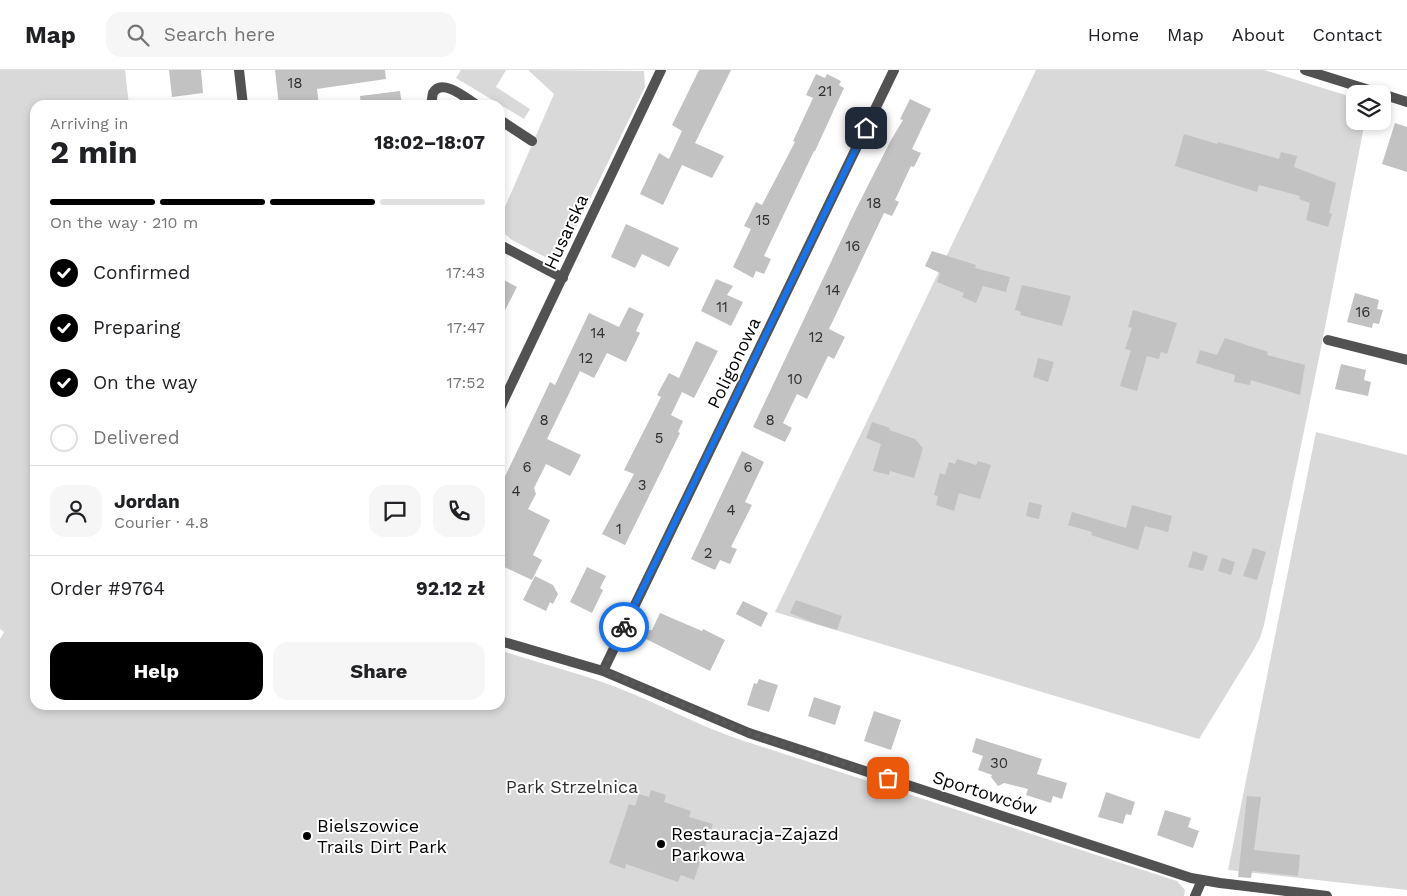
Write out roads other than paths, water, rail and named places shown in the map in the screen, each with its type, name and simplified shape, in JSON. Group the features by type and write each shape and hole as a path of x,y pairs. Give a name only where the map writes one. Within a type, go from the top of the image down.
{"street":[{"path":"238,70 242,100"},
{"name":"Husarska","path":"505,398 661,70"},
{"name":"Poligonowa","path":"603,670 894,70"},
{"path":"1305,70 1353,85"},
{"path":"432,100 433,93 438,88 444,86 451,88 469,100"},
{"path":"1391,97 1407,102"},
{"path":"505,123 532,141"},
{"path":"505,248 563,278"},
{"path":"1328,340 1407,360"},
{"name":"Sportowców","path":"505,643 603,670 749,733 1202,880 1327,896"},
{"path":"1195,896 1202,880"}],"place":[{"name":"Bielszowice Trails Dirt Park","path":"307,836"},
{"name":"Restauracja-Zajazd Parkowa","path":"661,844"}],"park label":[{"name":"Park Strzelnica","path":"572,787"}]}
